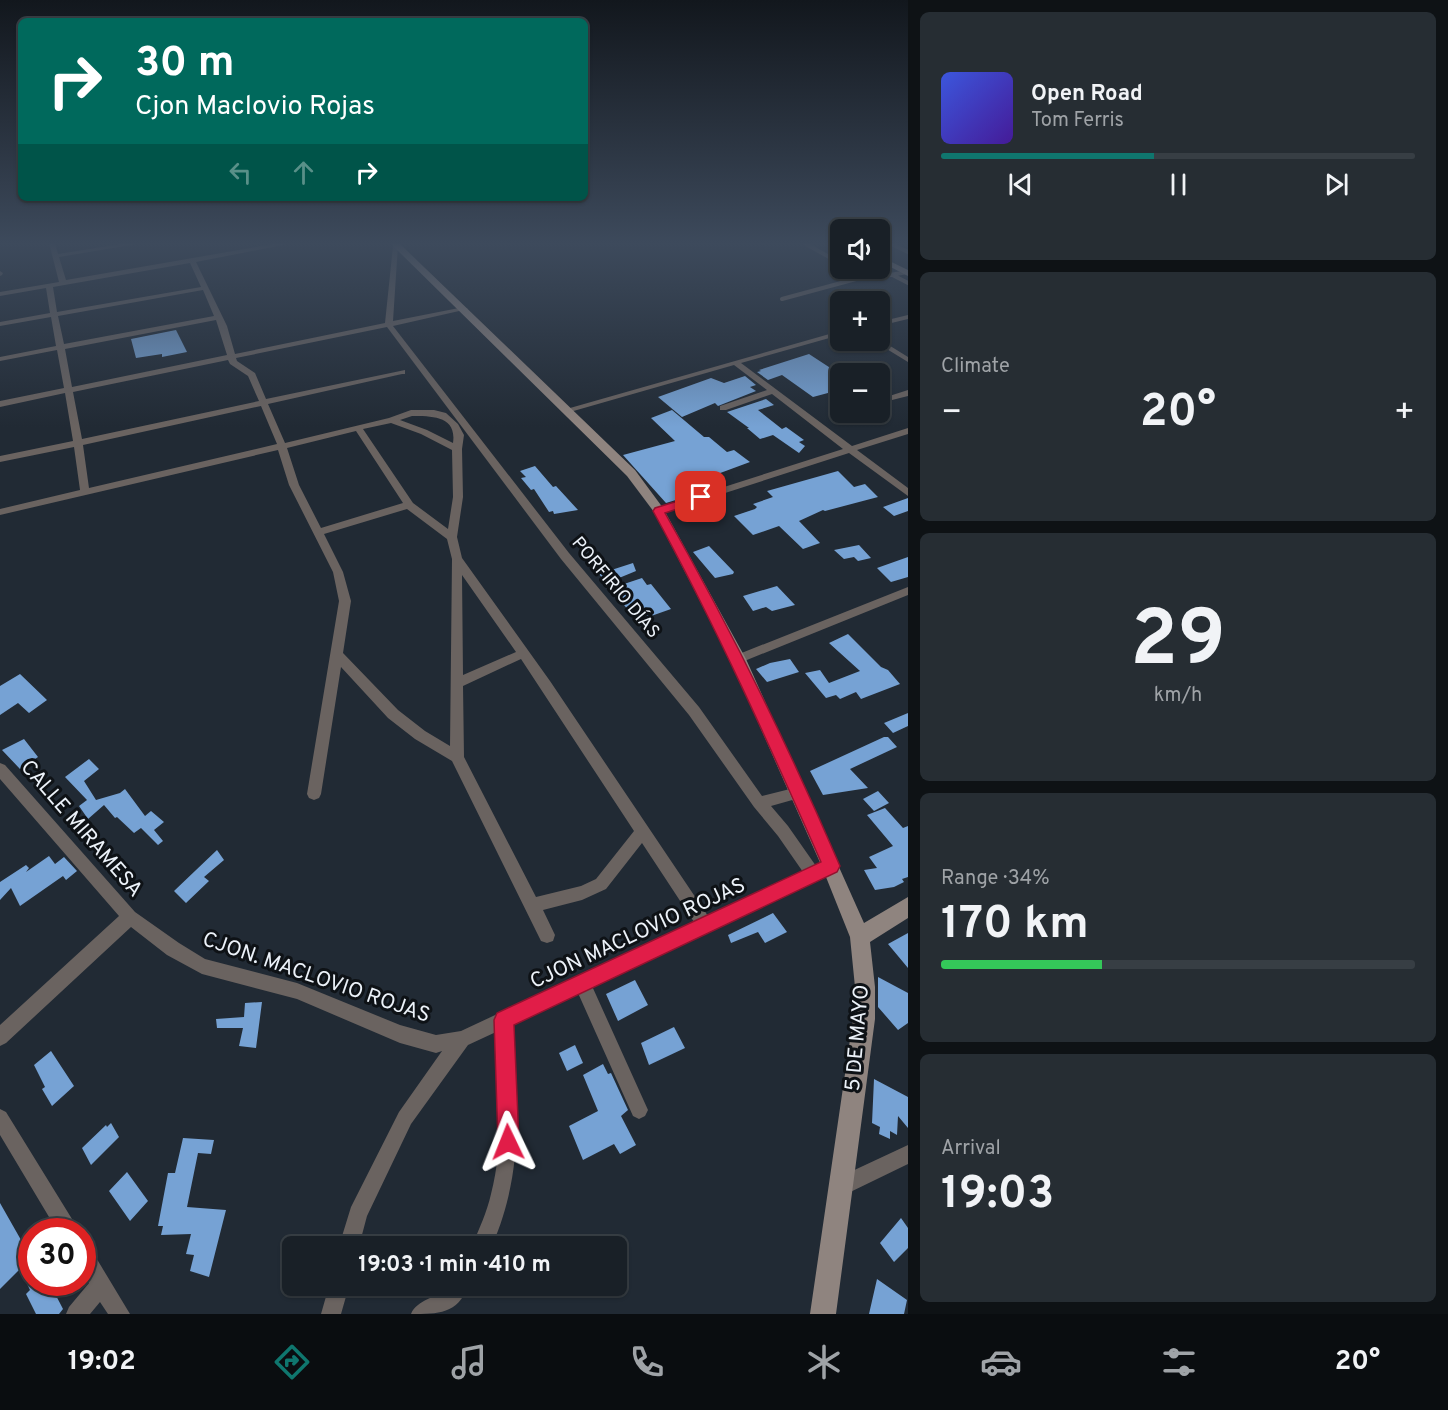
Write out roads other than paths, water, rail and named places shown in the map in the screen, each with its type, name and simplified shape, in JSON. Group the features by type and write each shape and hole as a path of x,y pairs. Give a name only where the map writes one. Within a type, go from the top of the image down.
{"street":[{"path":"54,304 85,492"},
{"path":"0,324 111,304"},
{"path":"213,304 236,365 252,375 283,449 294,485 338,572 345,601 314,794"},
{"path":"389,325 391,304"},
{"name":"5 DE MAYO","path":"459,304 631,473 659,511 738,659 831,866 860,937 866,987 864,1019 823,1314"},
{"path":"0,404 464,309"},
{"path":"0,359 219,317"},
{"path":"890,322 907,318"},
{"name":"PORFIRIO DÍAS","path":"389,325 565,556 694,711 813,874"},
{"path":"567,411 830,336"},
{"path":"890,349 908,360"},
{"path":"737,364 908,493"},
{"path":"0,459 402,372"},
{"path":"723,408 773,391"},
{"path":"890,398 908,393"},
{"path":"0,512 283,449 411,413 443,415 455,426 459,435 458,497 452,537 457,559 457,757 547,935"},
{"path":"392,420 424,432 457,449"},
{"path":"358,428 409,505 452,537"},
{"path":"659,511 908,431"},
{"path":"318,532 409,505"},
{"path":"457,559 524,653 705,926"},
{"path":"738,659 908,591"},
{"path":"456,684 524,653"},
{"path":"337,655 393,714 420,735 457,757"},
{"name":"CALLE MIRAMESA","path":"0,769 130,917"},
{"path":"759,803 798,793"},
{"path":"532,905 582,893 601,884 643,831"},
{"name":"CJON MACLOVIO ROJAS","path":"462,1039 831,866"},
{"path":"860,937 908,907"},
{"path":"0,1037 130,917"},
{"name":"CJON. MACLOVIO ROJAS","path":"130,917 173,949 202,966 297,991 400,1034 436,1044 462,1039"},
{"path":"582,983 639,1110"},
{"path":"486,1236 502,1197 507,1153 504,1020"},
{"path":"352,1236 358,1214 405,1118 462,1039"},
{"path":"3,1132 61,1218"},
{"path":"840,1187 908,1154"},
{"path":"96,1275 120,1314"},
{"path":"76,1314 102,1284"},
{"path":"331,1314 336,1296"},
{"path":"421,1314 451,1296"}]}
